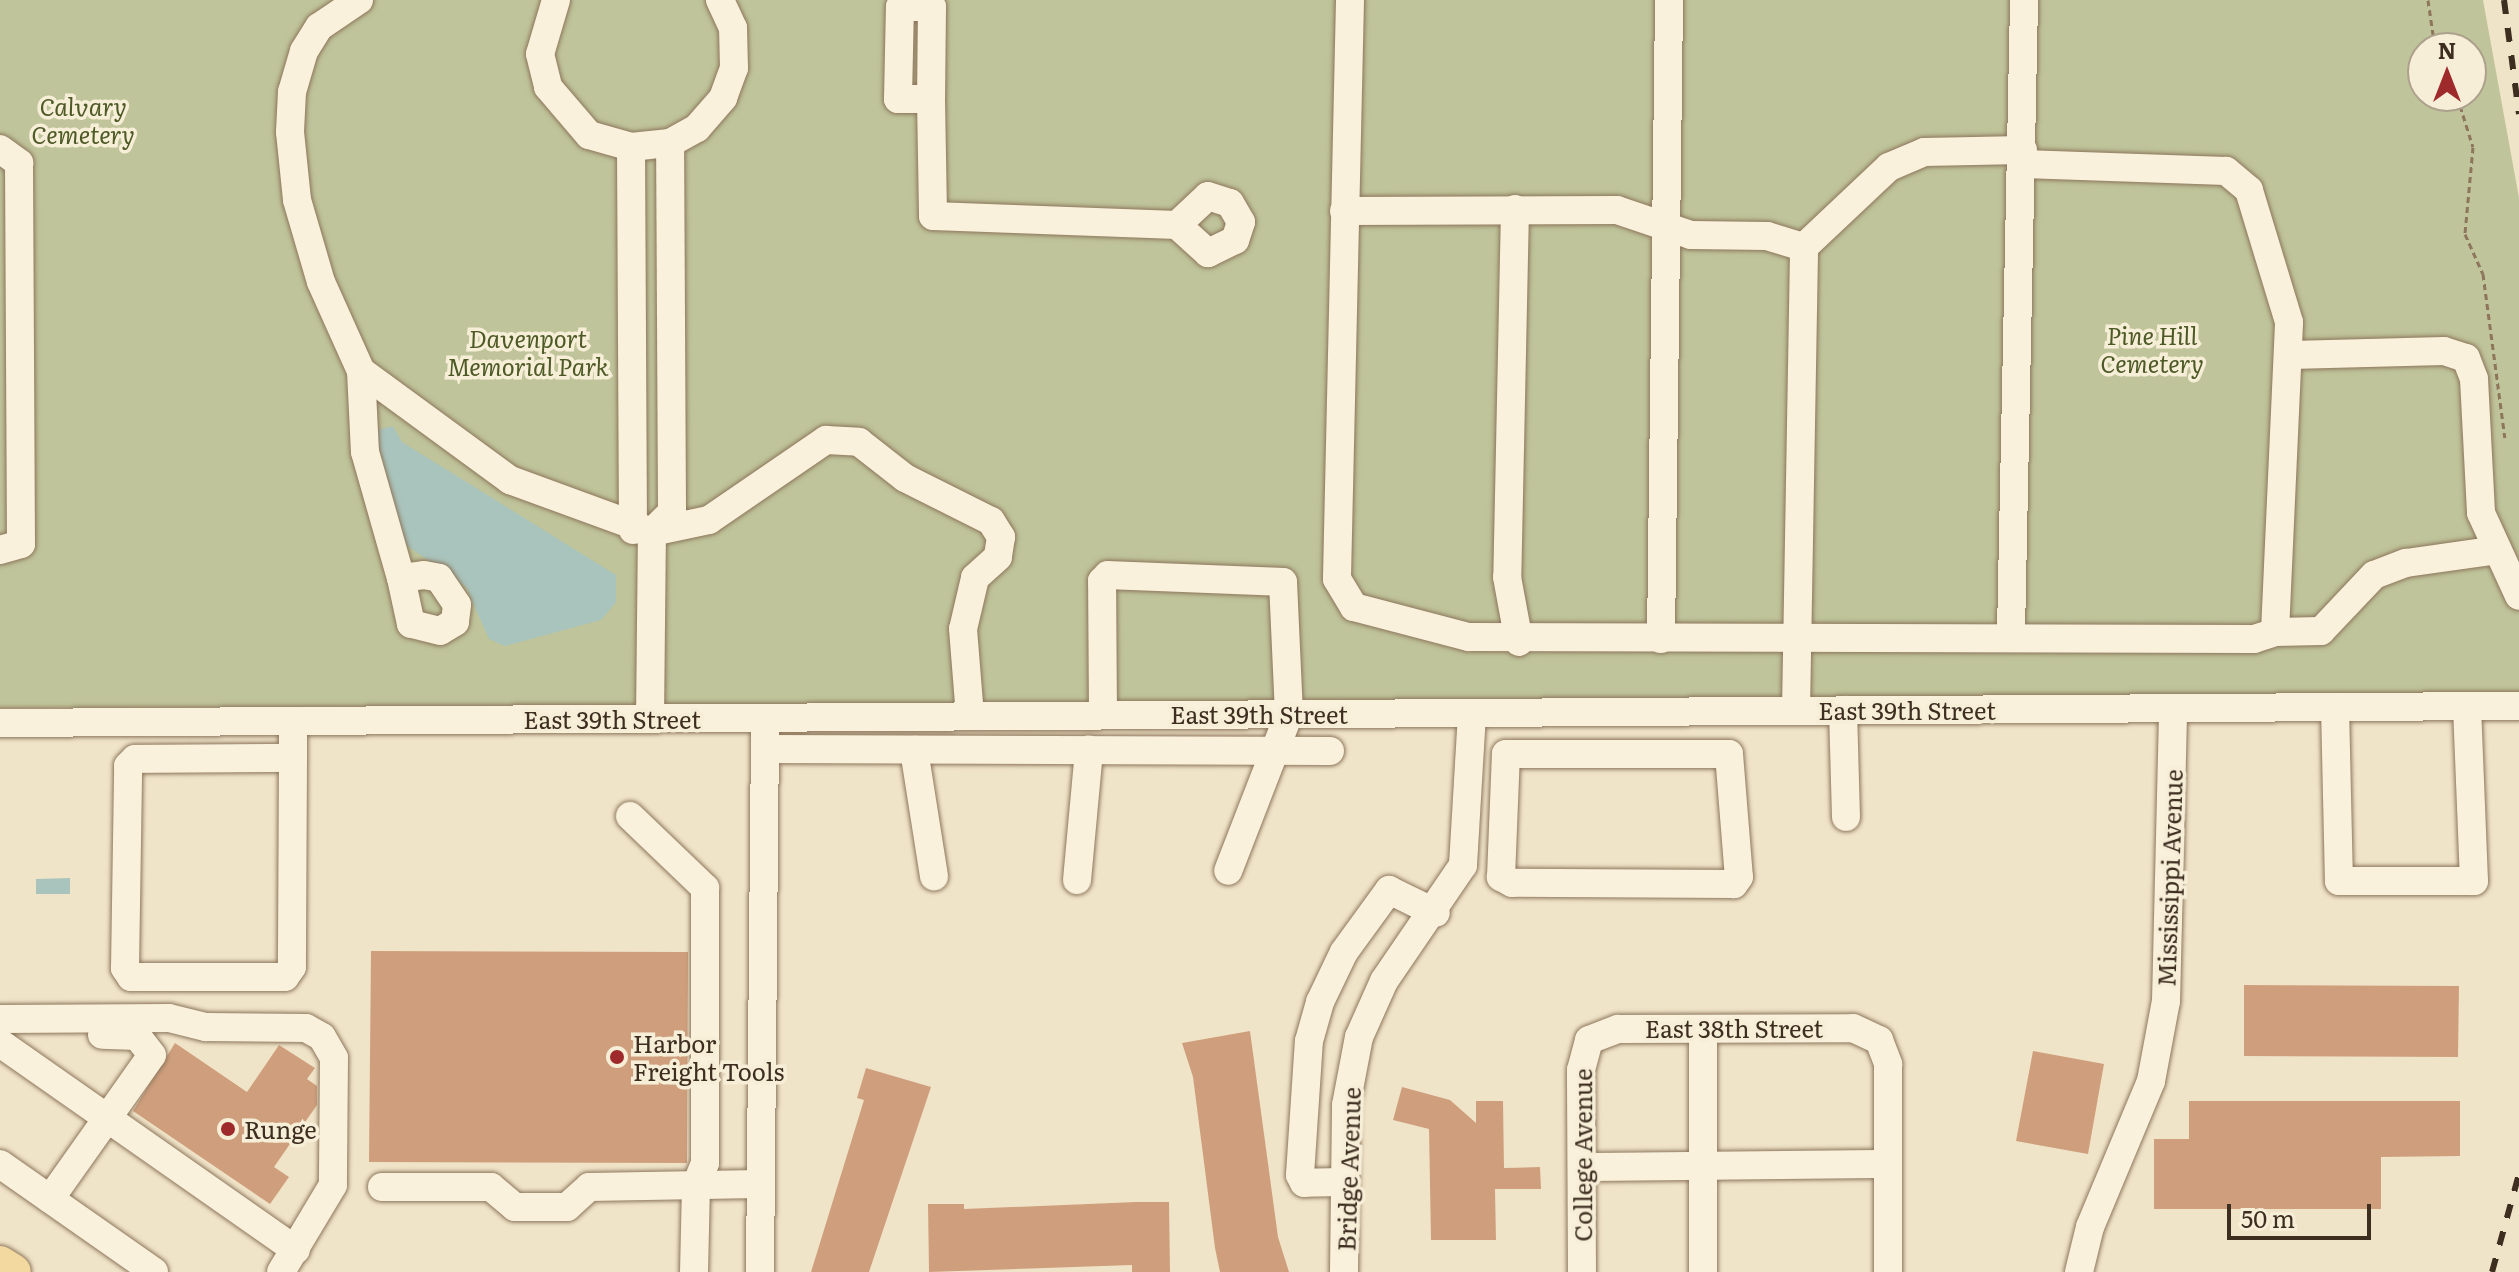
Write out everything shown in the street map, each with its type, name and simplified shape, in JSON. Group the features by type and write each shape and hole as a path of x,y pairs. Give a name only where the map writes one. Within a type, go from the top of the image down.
{"main road":[{"path":"0,1264 13,1272"}],"street":[{"path":"359,0 319,27 304,51 292,92 290,132 297,200 321,282 361,371 365,452 401,578"},
{"path":"556,0 540,54 548,87 589,135 631,147 670,143 697,128 723,98 734,68 733,28 720,0"},
{"path":"1350,0 1344,211 1342,595 1354,607 1468,637 1519,642 1798,634 2011,633 2254,639 2275,632 2321,631 2374,575 2406,563 2497,550"},
{"path":"1661,639 1669,0"},
{"path":"2011,633 2023,157 2021,2"},
{"path":"900,4 898,99 931,99 933,216 1177,225"},
{"path":"642,531 672,512 670,143"},
{"path":"631,147 650,719"},
{"path":"0,149 19,163 9,425 21,544 0,550"},
{"path":"1796,711 1804,247 1889,167 1924,152 2226,171 2249,190 2289,322 2291,355 2281,419 2275,632"},
{"path":"1515,209 1507,577 1519,642"},
{"path":"1344,211 1617,210 1666,225 1804,247"},
{"path":"2291,355 2444,351 2466,358 2474,379 2481,513 2519,596"},
{"path":"361,371 510,480 596,508 642,531 709,520 826,440 859,442 905,478 991,521 1001,537 998,557 975,578 963,629 970,716"},
{"path":"1103,715 1102,581 1108,575 1283,582 1289,714 1228,871"},
{"path":"2335,707 2339,881 2474,881 2467,706"},
{"name":"East 39th Street","path":"0,723 2519,706"},
{"name":"Mississippi Avenue","path":"2079,1272 2090,1227 2151,1081 2166,1001 2173,708"},
{"path":"1843,710 1846,817"},
{"name":"Bridge Avenue","path":"1344,1272 1343,1182 1359,1037 1384,981 1436,913 1463,865 1472,713"},
{"path":"760,1272 765,718"},
{"path":"293,721 293,758 292,967 285,977 131,977 125,968 128,766 135,759 293,758"},
{"path":"765,749 1330,751"},
{"path":"914,750 934,876"},
{"path":"1077,880 1089,750"},
{"path":"1506,754 1729,754 1739,877 1734,884 1512,883 1501,877 1500,818 1506,754"},
{"path":"630,816 705,888 705,1163 696,1185 694,1272"},
{"path":"1468,818 1500,818"},
{"path":"1343,1182 1304,1183 1300,1175 1309,1041 1320,1002 1344,952 1389,890 1436,913"},
{"path":"0,1019 169,1018 206,1027 306,1028 322,1037 334,1058 333,1185 289,1261 106,1117 0,1043"},
{"name":"East 38th Street","path":"1589,1040 1618,1029 1853,1028 1879,1040 1888,1064 1888,1164"},
{"path":"1703,1029 1703,1272"},
{"path":"0,1035 137,1036 152,1055 50,1199"},
{"name":"College Avenue","path":"1582,1272 1581,1070 1589,1040"},
{"path":"0,1164 154,1272"},
{"path":"1582,1167 1888,1164 1888,1272"},
{"path":"382,1187 491,1187 515,1207 567,1207 589,1187 759,1184"}],"path":[{"path":"2428,0 2433,32"},
{"path":"2462,112 2473,147 2465,234 2483,274 2505,438"}],"green space":[{"path":"0,0 2483,0 2519,198 2519,697 0,708"}],"water":[{"path":"393,426 402,442 616,575 616,602 601,620 505,646 489,639 466,587 406,545 377,441 378,430"},
{"path":"70,878 70,894 36,894 36,879"}],"building":[{"path":"371,951 688,952 687,1163 369,1162"},
{"path":"2244,985 2459,986 2458,1057 2244,1056"},
{"path":"1250,1031 1278,1237 1289,1272 1220,1272 1215,1248 1193,1077 1182,1043"},
{"path":"175,1043 247,1092 279,1045 315,1068 307,1079 317,1086 317,1105 274,1167 289,1177 270,1204 133,1111"},
{"path":"2033,1051 2104,1064 2088,1154 2016,1141"},
{"path":"866,1068 931,1087 869,1272 811,1272 864,1100 857,1098"},
{"path":"1402,1087 1450,1100 1476,1123 1476,1101 1503,1101 1504,1168 1540,1167 1541,1189 1495,1189 1496,1240 1431,1240 1429,1129 1393,1120"},
{"path":"2189,1101 2460,1101 2460,1156 2381,1157 2381,1209 2154,1209 2154,1139 2189,1139"},
{"path":"1169,1202 1170,1272 1132,1272 1132,1265 929,1272 928,1204 964,1204 964,1209"}],"railway":[{"path":"2504,0 2519,114"},
{"path":"2492,1272 2519,1174"}],"place":[{"name":"Harbor Freight Tools","path":"617,1057"},
{"name":"Runge","path":"228,1129"}],"park label":[{"name":"Calvary Cemetery","path":"83,120"},
{"name":"Pine Hill Cemetery","path":"2152,349"},
{"name":"Davenport Memorial Park","path":"528,352"}]}
